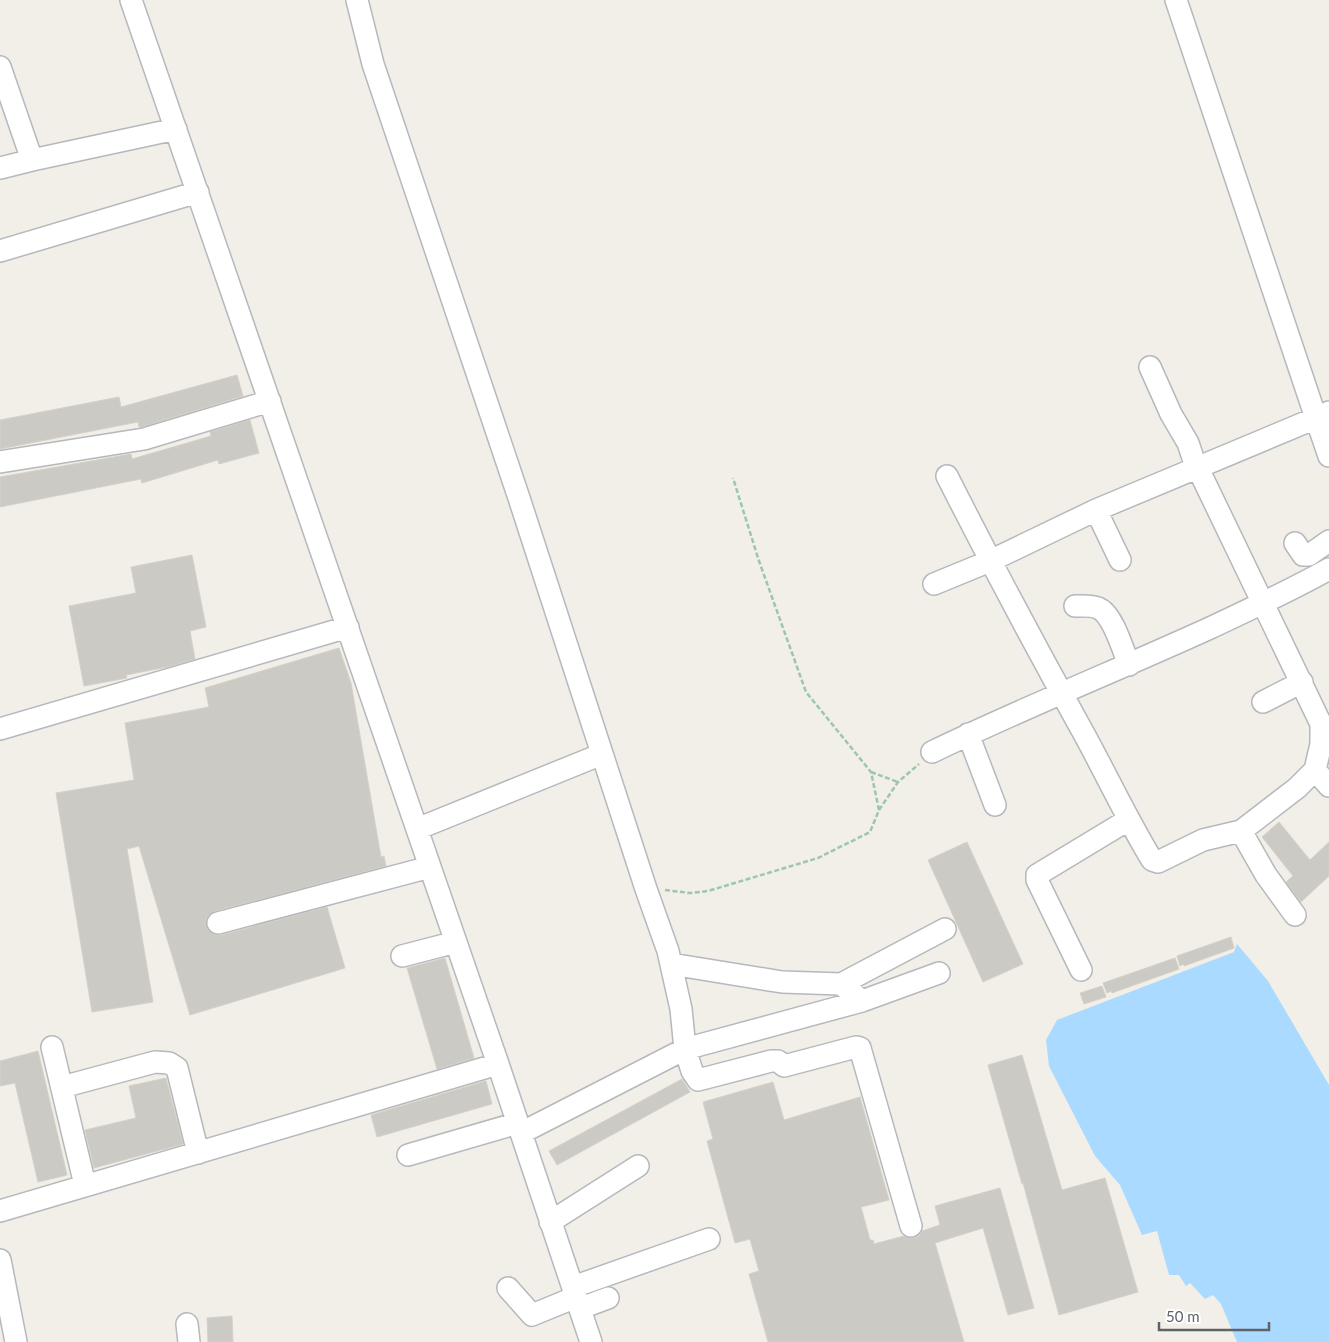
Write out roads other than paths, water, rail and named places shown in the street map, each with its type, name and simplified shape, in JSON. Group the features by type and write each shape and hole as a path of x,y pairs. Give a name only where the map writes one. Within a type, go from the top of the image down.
{"street":[{"path":"131,0 498,1064 591,1342"},
{"path":"357,0 374,64 668,951 681,1009 686,1049 692,1071 698,1080 772,1061 778,1061 784,1066 856,1047 860,1048 911,1226"},
{"path":"1176,0 1323,415 1329,456"},
{"path":"0,67 32,160"},
{"path":"0,168 176,129"},
{"path":"0,251 198,192"},
{"path":"947,476 990,561 1079,724 1128,820 1152,860 1158,862 1203,840 1241,831 1297,788 1315,770 1321,744 1321,724 1150,367"},
{"path":"0,462 144,439 270,401"},
{"path":"934,584 990,561 1096,510 1323,415"},
{"path":"1096,510 1120,560"},
{"path":"1295,543 1303,555 1309,555 1329,541"},
{"path":"925,758 968,734 1129,665 1262,604 1329,569"},
{"path":"1075,606 1096,607 1104,611 1112,623 1129,665"},
{"path":"0,729 348,627"},
{"path":"1263,702 1302,682"},
{"path":"968,734 995,805"},
{"path":"417,829 602,754"},
{"path":"1315,770 1329,786"},
{"path":"1081,970 1037,880 1037,875 1128,820"},
{"path":"1241,831 1266,875 1295,915"},
{"path":"218,923 430,867"},
{"path":"671,964 782,982 841,984 945,929"},
{"path":"402,956 456,942"},
{"path":"408,1155 519,1128 686,1049 862,1001 939,973"},
{"path":"841,984 862,1001"},
{"path":"52,1047 85,1185"},
{"path":"62,1087 155,1062 169,1062 177,1068 198,1153"},
{"path":"1,1205 85,1185 198,1153 498,1064"},
{"path":"550,1222 638,1166"},
{"path":"508,1288 532,1315 577,1298 709,1239"},
{"path":"0,1260 16,1342"},
{"path":"577,1298 608,1298"}],"water":[{"path":"1237,944 1268,981 1329,1085 1329,1342 1237,1342 1221,1304 1213,1295 1205,1299 1190,1283 1186,1286 1179,1275 1169,1275 1157,1231 1142,1235 1120,1185 1095,1156 1049,1066 1046,1040 1057,1020 1234,952"}]}
